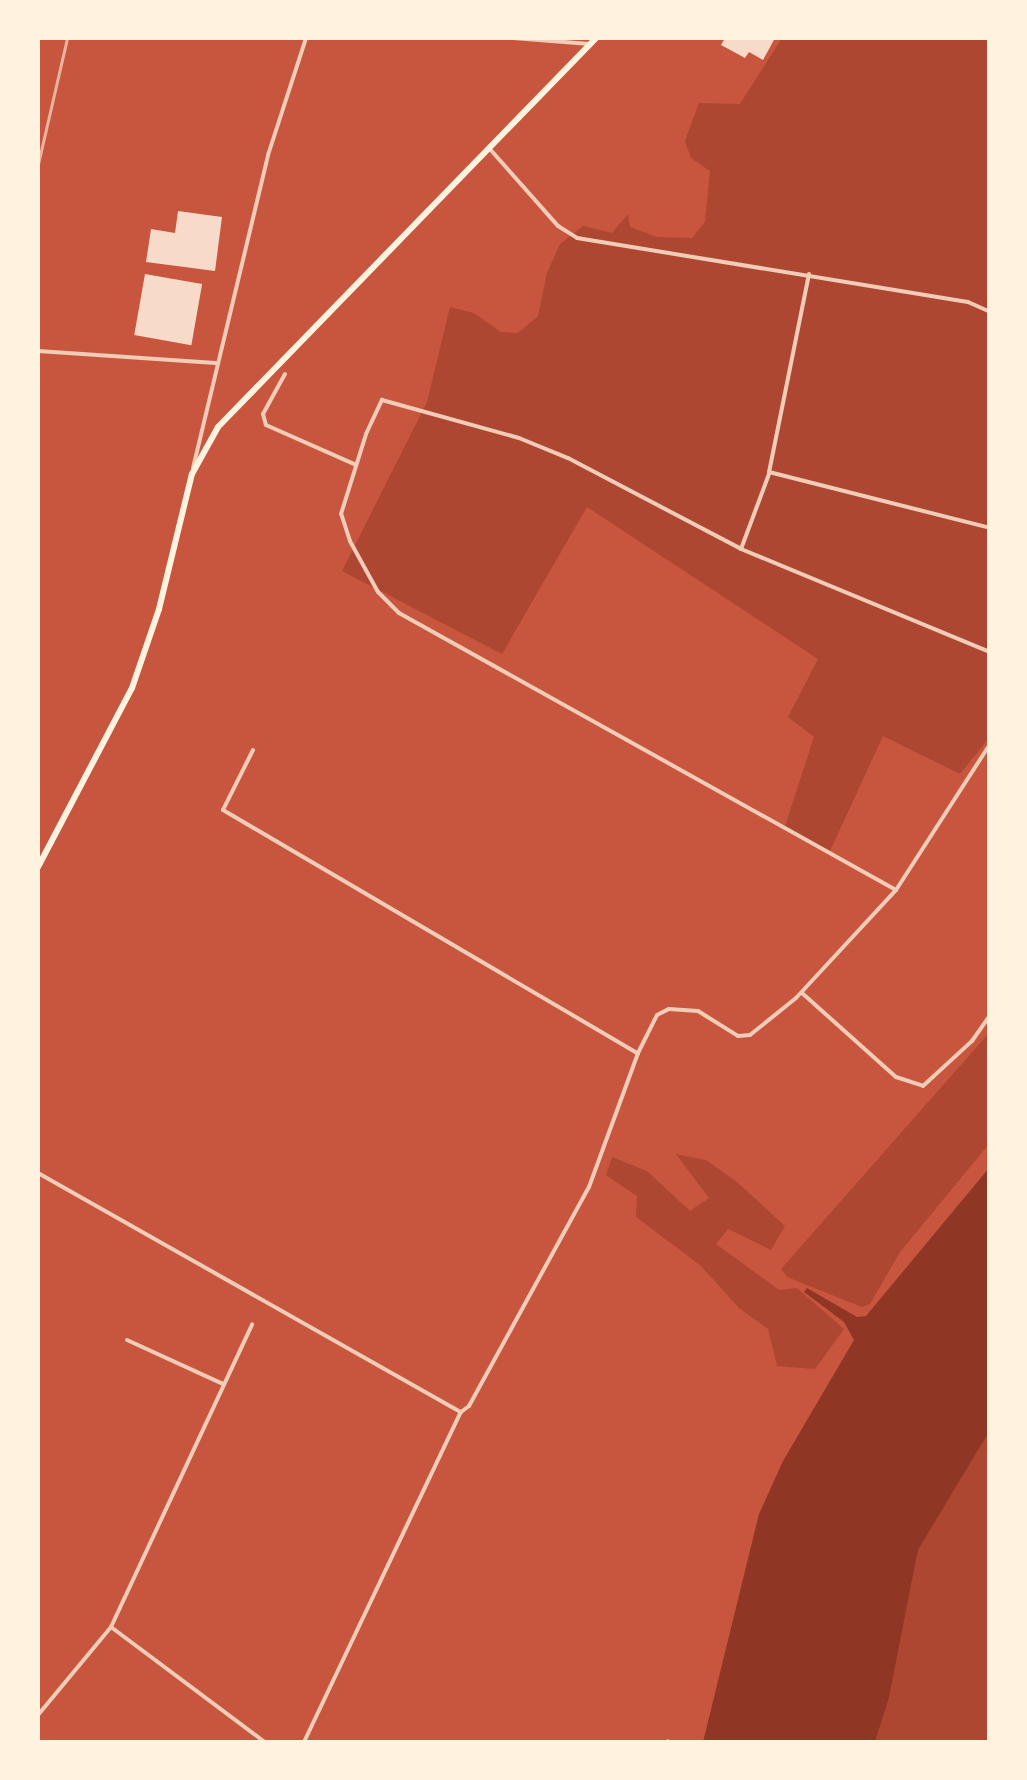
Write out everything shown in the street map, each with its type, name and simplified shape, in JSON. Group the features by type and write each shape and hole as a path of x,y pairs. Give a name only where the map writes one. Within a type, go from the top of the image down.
{"main road":[{"path":"38,867 132,688 158,609 192,474 218,427 593,41"}],"street":[{"path":"192,474 268,154 306,38"},
{"path":"513,38 593,41"},
{"path":"489,148 558,226 578,238 968,302 990,312"},
{"path":"741,549 770,472 809,274"},
{"path":"38,350 216,363"},
{"path":"264,376 285,374 263,414 266,425 354,464"},
{"path":"896,890 400,614 378,592 346,528 342,514 354,464 382,400 520,438 568,458 741,549 990,652"},
{"path":"770,472 990,528"},
{"path":"304,1742 461,1412 589,1187 638,1053 657,1015 668,1009 698,1011 738,1036 750,1035 802,993 896,890 990,744"},
{"path":"254,750 223,810 638,1053"},
{"path":"802,993 896,1077 923,1086 972,1040 990,1015"},
{"path":"38,1174 461,1412"},
{"path":"38,1715 110,1627 252,1324"},
{"path":"127,1340 223,1384"},
{"path":"110,1627 265,1742"}],"shaded area":[{"path":"782,38 989,38 990,737 960,774 883,736 830,851 785,826 814,737 788,717 818,659 587,507 502,654 342,571 427,402 450,307 474,313 501,332 518,333 538,316 547,273 560,244 583,226 612,233 628,214 630,227 657,237 692,238 705,222 710,171 691,158 685,141 699,103 740,104"},
{"path":"989,1033 989,1144 900,1252 870,1304 862,1307 787,1277 781,1269"},
{"path":"676,1154 706,1160 785,1226 771,1250 728,1229 716,1244 779,1290 797,1288 844,1329 815,1369 777,1366 768,1329 739,1308 700,1265 636,1217 637,1196 606,1175 612,1157 647,1171 690,1211 709,1198"},
{"path":"989,1168 989,1432 918,1550 889,1698 875,1742 703,1742 759,1514 783,1461 854,1340 844,1322 804,1292 807,1288 857,1317 866,1316"},
{"path":"989,1432 989,1742 875,1742 889,1698 918,1550"}],"building":[{"path":"725,38 775,38 763,60 749,52 745,58 721,45"},
{"path":"178,211 222,217 215,271 146,262 151,229 175,233"},
{"path":"145,274 202,284 191,345 134,335"}],"railway":[{"path":"38,164 67,38"}]}
